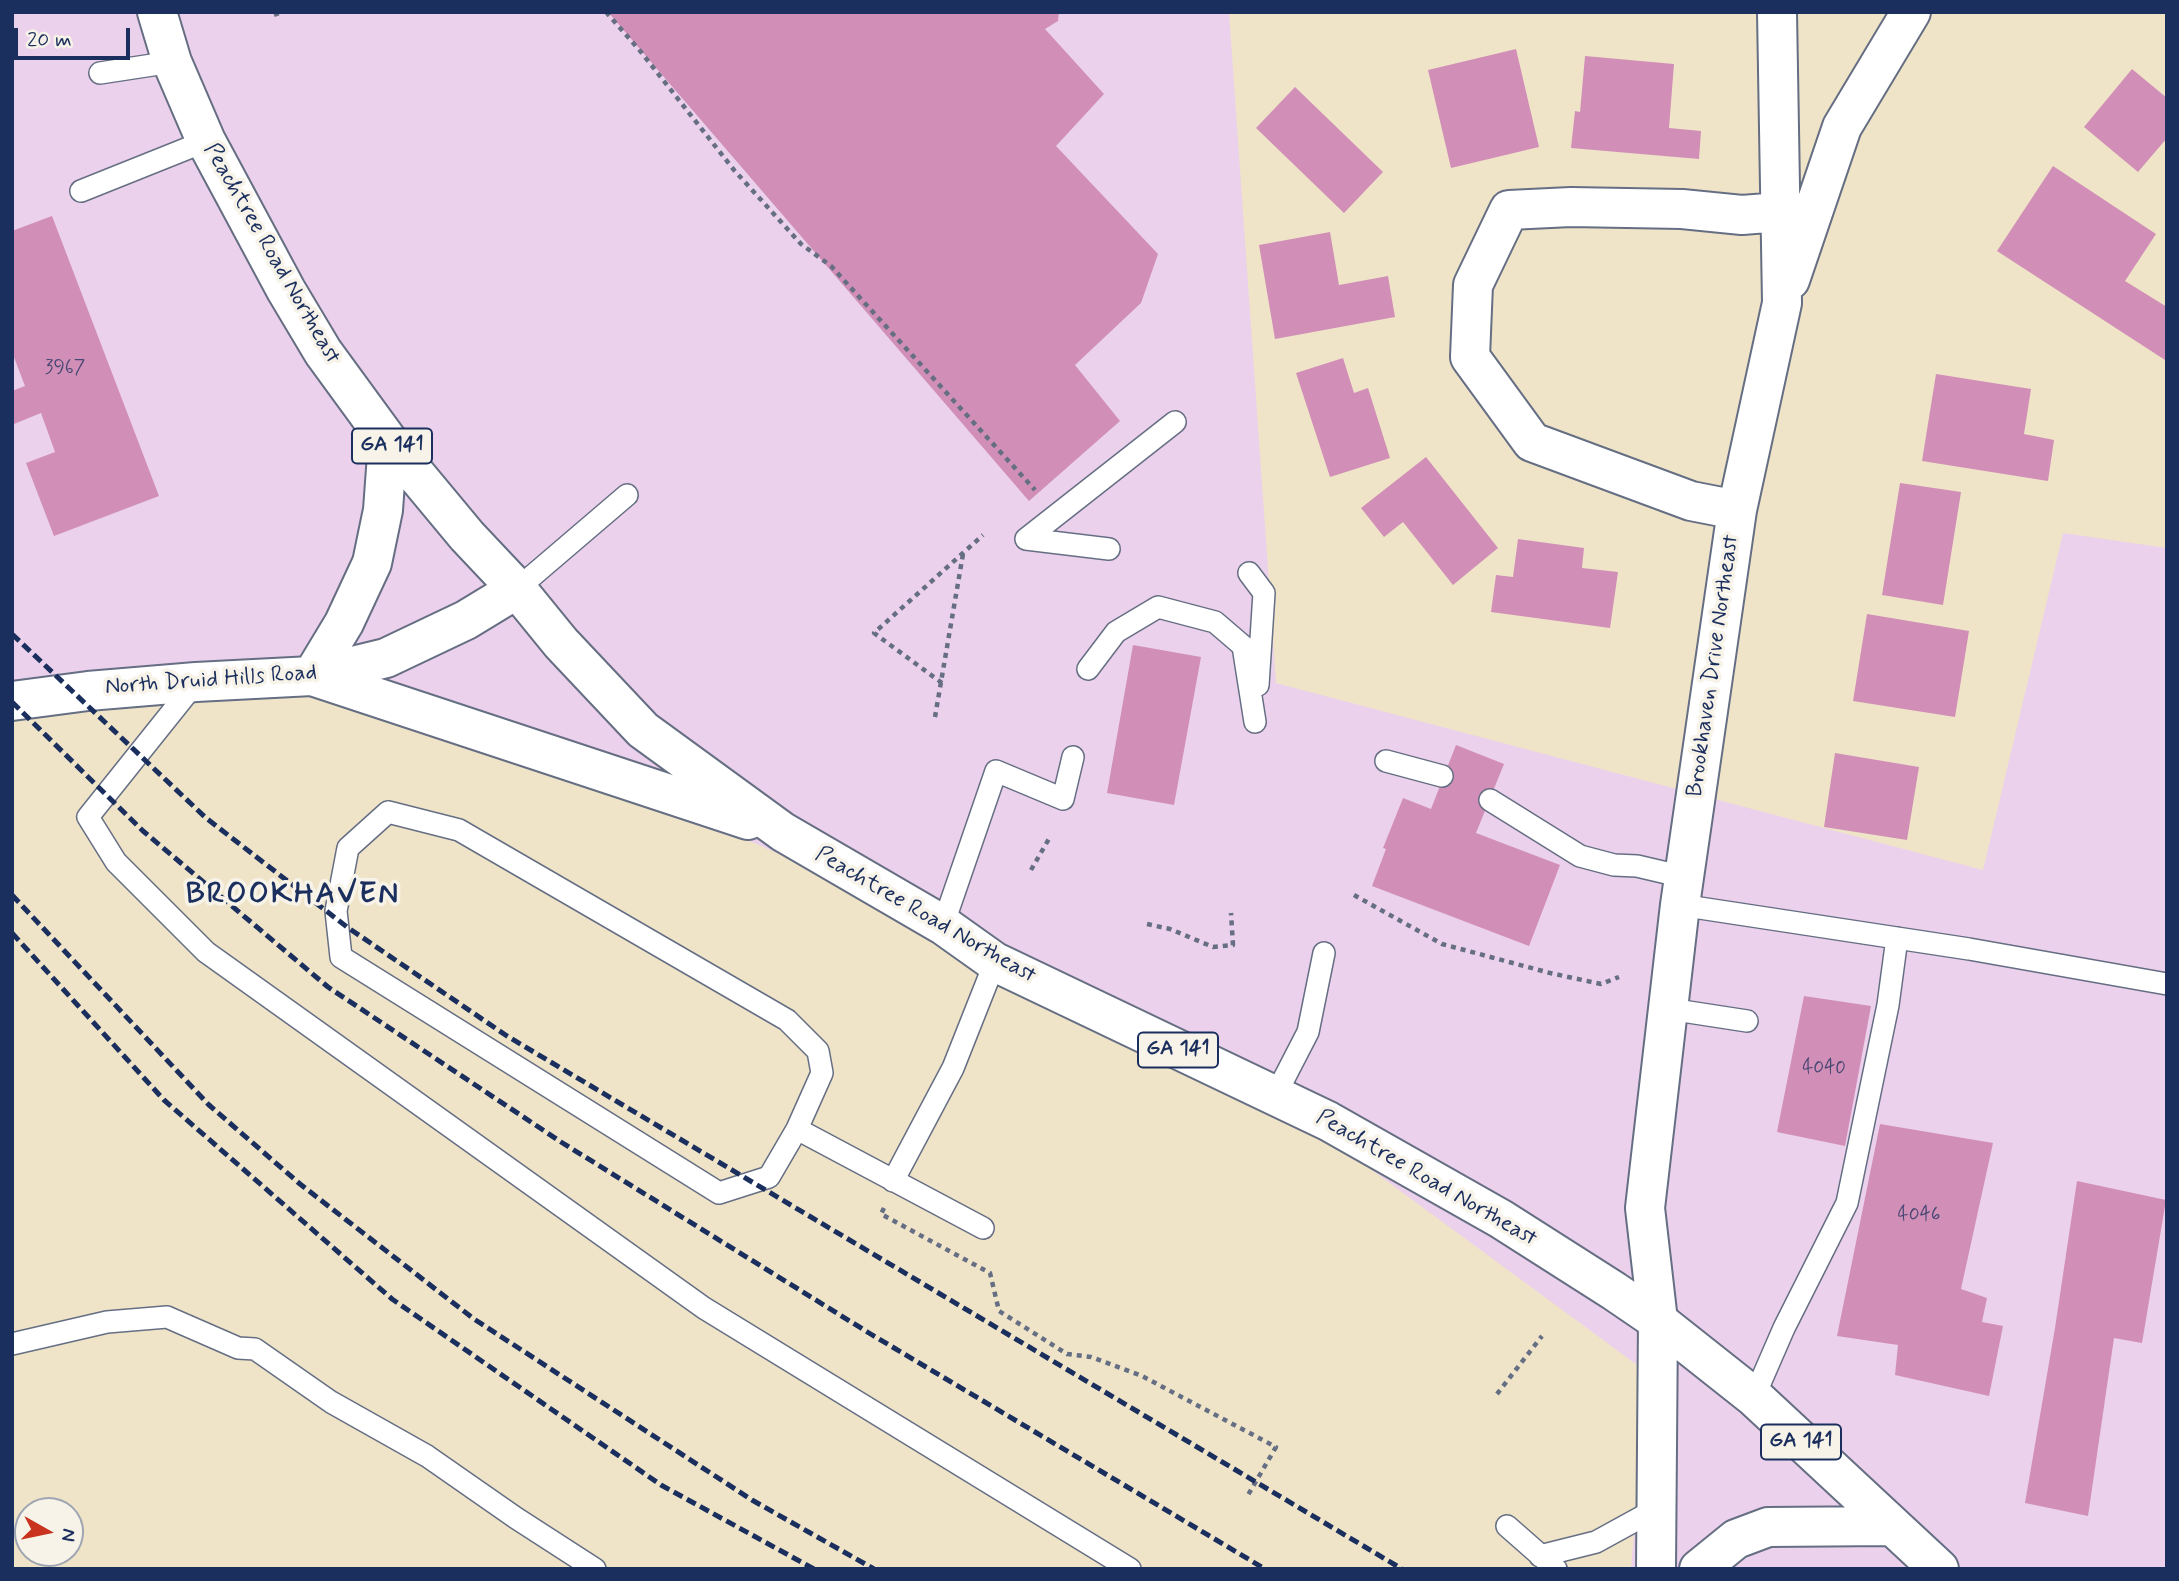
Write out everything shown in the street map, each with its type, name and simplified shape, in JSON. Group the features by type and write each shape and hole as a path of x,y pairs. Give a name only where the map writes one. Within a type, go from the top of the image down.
{"main road":[{"name":"Peachtree Road Northeast","path":"157,12 172,62 206,141 310,331 388,441 467,536 517,589 561,643 643,730 783,832 943,925 995,962 1328,1121 1501,1219 1658,1321 1754,1397 1939,1569"},
{"name":"Brookhaven Drive Northeast","path":"1656,1569 1658,1321 1645,1208 1682,891 1737,510 1782,303 1777,12"},
{"path":"1782,303 1842,127 1911,12"},
{"path":"1737,510 1691,501 1532,442 1470,357 1472,285 1510,210 1571,207 1682,209 1742,215 1780,212"},
{"path":"388,441 383,510 372,563 344,624 312,676 783,832"},
{"name":"North Druid Hills Road","path":"12,701 88,691 196,682 312,676 386,657 466,620 517,589"},
{"path":"1699,1569 1736,1539 1768,1527 1890,1526"}],"lane":[{"path":"100,73 172,62"},
{"path":"81,191 206,141"},
{"path":"1109,549 1026,539 1175,422"},
{"path":"517,589 627,495"},
{"path":"1088,669 1116,632 1158,607 1214,622 1243,646 1255,722 1264,593 1249,573"},
{"path":"196,682 88,817 116,862 206,952 704,1308 1130,1569"},
{"path":"943,925 996,771 1063,799 1073,757"},
{"path":"1386,761 1442,776"},
{"path":"1490,800 1580,856 1614,865 1637,866 1682,891 1897,938 2167,984"},
{"path":"387,812 459,830 787,1020 818,1051 822,1073 797,1129 769,1177 719,1193 341,957 336,911 348,848 387,812"},
{"path":"1754,1397 1794,1306 1847,1203 1891,993 1897,938"},
{"path":"1275,1096 1308,1032 1324,953"},
{"path":"893,1181 953,1068 995,962"},
{"path":"1669,1009 1747,1021"},
{"path":"797,1129 983,1228"},
{"path":"12,1344 107,1322 167,1317 238,1348 255,1349 331,1402 426,1456 595,1569"},
{"path":"1507,1526 1548,1562 1597,1542 1658,1508"}],"path":[{"path":"274,15 282,12"},
{"path":"606,12 734,170 801,244 831,266 1035,490"},
{"path":"942,683 874,633 983,535"},
{"path":"935,716 963,553"},
{"path":"1031,870 1050,837"},
{"path":"1354,895 1442,944 1601,984 1619,977"},
{"path":"1147,924 1170,929 1213,947 1233,945 1231,913"},
{"path":"893,1181 881,1214 990,1273 999,1311 1067,1354 1091,1357 1142,1377 1276,1447 1248,1495"},
{"path":"1497,1394 1542,1336"}],"shaded area":[{"path":"12,12 1229,12 1276,683 1983,870 2063,533 2167,548 2167,1569 1631,1569 1648,1373 1199,1043 752,842 340,690 12,684"}],"building":[{"path":"608,12 1059,12 1058,21 1045,29 1104,94 1056,146 1158,254 1141,303 1075,365 1120,421 1029,501"},
{"path":"1516,49 1539,147 1451,168 1428,70"},
{"path":"1585,56 1674,64 1669,128 1701,131 1699,159 1571,148 1575,111 1580,112"},
{"path":"2132,69 2167,98 2167,138 2138,172 2084,127"},
{"path":"1295,87 1383,172 1344,213 1256,128"},
{"path":"2053,166 2156,234 2125,281 2167,307 2165,360 1997,251"},
{"path":"52,216 159,496 54,536 26,463 55,452 41,413 14,424 12,419 12,391 25,386 12,352 12,231"},
{"path":"1330,232 1339,285 1388,276 1395,317 1275,339 1259,245"},
{"path":"1343,358 1354,393 1368,388 1390,458 1330,477 1296,373"},
{"path":"1936,374 2031,389 2024,434 2054,440 2048,481 1922,461"},
{"path":"1426,457 1498,548 1453,585 1403,522 1384,537 1361,508"},
{"path":"1900,483 1961,492 1943,605 1882,595"},
{"path":"1518,539 1584,548 1582,568 1618,572 1610,628 1491,612 1496,575 1513,577"},
{"path":"1867,614 1969,631 1955,717 1853,701"},
{"path":"1133,645 1201,657 1174,805 1107,793"},
{"path":"1456,745 1504,764 1476,833 1560,865 1529,946 1372,886 1386,849 1383,848 1403,798 1431,809"},
{"path":"1835,753 1919,767 1907,840 1824,827"},
{"path":"1804,996 1871,1006 1845,1146 1777,1132"},
{"path":"1880,1124 1993,1143 1961,1289 1987,1298 1982,1322 2003,1326 1989,1396 1895,1375 1898,1345 1837,1336"},
{"path":"2077,1181 2166,1200 2142,1343 2114,1338 2088,1516 2025,1503"}],"railway":[{"path":"12,634 206,818 347,927 507,1036 1402,1569"},
{"path":"12,702 143,831 328,987 561,1142 869,1333 1265,1569"},
{"path":"12,895 209,1105 300,1184 474,1319 752,1500 874,1569"},
{"path":"12,933 164,1100 392,1299 661,1485 814,1569"}],"district":[{"name":"BROOKHAVEN","path":"293,896"}]}
